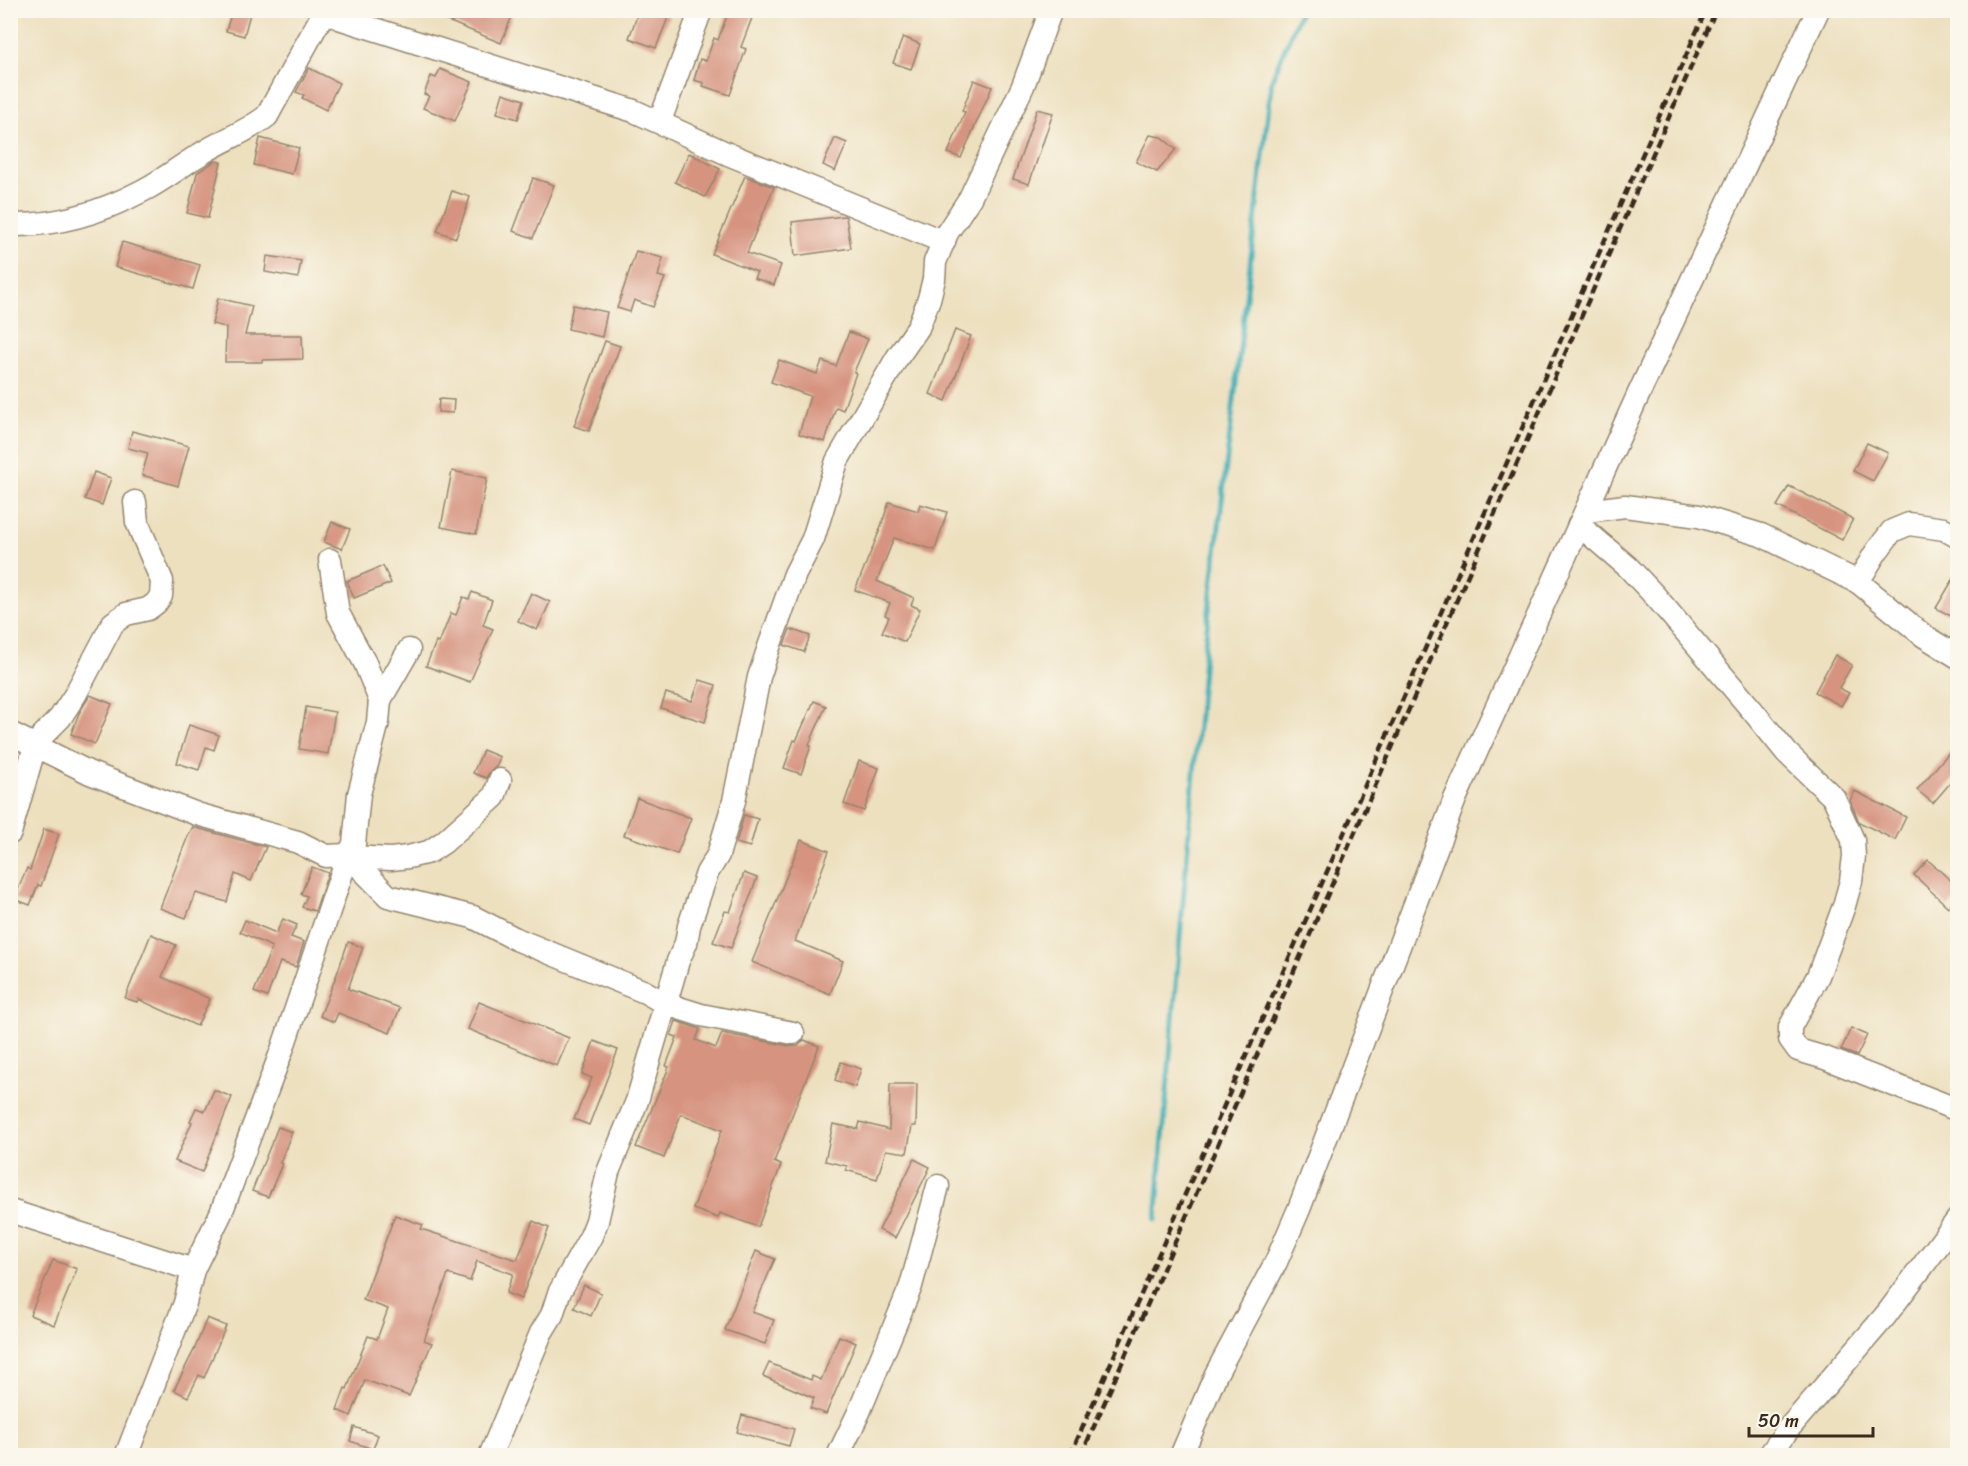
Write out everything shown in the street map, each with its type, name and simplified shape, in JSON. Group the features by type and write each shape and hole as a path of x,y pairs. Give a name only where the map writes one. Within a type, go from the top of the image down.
{"street":[{"path":"660,121 701,10"},
{"path":"490,1455 541,1334 552,1315 559,1293 591,1236 608,1172 637,1101 678,961 686,943 707,873 718,855 734,801 759,676 795,574 813,539 837,461 897,358 918,328 929,299 935,262 947,233 970,198 1023,86 1051,10"},
{"path":"1181,1455 1216,1374 1276,1262 1299,1209 1455,799 1818,10"},
{"path":"10,225 41,224 72,219 141,192 207,150 253,127 267,116 323,11 371,19 494,65 634,111 729,154 944,242"},
{"path":"10,833 35,746 60,718 75,695 113,623 126,614 148,609 161,596 162,581 137,522 135,502"},
{"path":"1583,518 1625,506 1699,516 1761,535 1858,582 1924,636 1958,657"},
{"path":"1583,518 1656,597 1786,753 1834,798 1853,840 1851,881 1844,906 1818,976 1790,1027 1790,1039 1798,1050 1958,1110"},
{"path":"1858,582 1892,531 1909,524 1944,529 1958,537"},
{"path":"330,560 338,613 365,663 380,700"},
{"path":"126,1455 185,1303 193,1270 221,1213 282,1050 354,844 359,794 378,722 380,700 409,650"},
{"path":"10,733 90,773 197,814 298,842 326,856 391,858 429,852 444,842 494,797 500,780"},
{"path":"348,856 388,896 473,917 516,939 645,992 666,1004 701,1015 793,1033"},
{"path":"838,1455 859,1412 911,1286 938,1186"},
{"path":"10,1211 193,1270"},
{"path":"1769,1455 1886,1315 1958,1219"}],"building":[{"path":"232,10 251,10 244,36 226,31"},
{"path":"421,10 499,10 512,16 501,43"},
{"path":"639,10 656,10 669,15 656,48 629,38"},
{"path":"729,10 755,10 741,47 746,49 730,95 703,86 704,83 694,80 700,59 706,61 714,38 718,40"},
{"path":"903,37 920,44 911,69 893,63"},
{"path":"309,68 339,83 326,110 302,98 304,95 296,92"},
{"path":"440,69 472,82 455,121 423,108 429,96 424,94 431,76 436,78"},
{"path":"974,80 992,87 961,158 948,153 965,112 962,111"},
{"path":"503,93 524,100 518,119 497,113"},
{"path":"1037,109 1053,113 1029,184 1013,179"},
{"path":"1150,135 1161,137 1176,149 1157,172 1136,162"},
{"path":"260,138 299,148 292,174 254,165"},
{"path":"835,138 847,143 835,171 823,165"},
{"path":"689,153 720,169 705,197 675,182"},
{"path":"215,161 221,162 208,218 187,213 197,173"},
{"path":"745,176 774,187 747,253 781,265 774,285 754,278 757,272 712,254"},
{"path":"533,178 554,185 533,238 513,231"},
{"path":"452,191 470,197 456,238 437,231"},
{"path":"844,216 851,248 795,256 792,222"},
{"path":"122,242 200,265 193,289 115,267"},
{"path":"636,251 663,258 658,276 665,278 653,307 634,300 630,312 617,308"},
{"path":"267,256 301,261 298,278 265,272"},
{"path":"218,298 252,306 245,335 302,335 303,359 225,362 226,327 212,324"},
{"path":"573,305 607,312 602,337 568,329"},
{"path":"955,330 971,336 946,401 930,394"},
{"path":"849,332 868,339 854,372 856,373 843,410 836,407 825,442 799,434 810,396 771,382 779,360 817,374 822,361 836,366"},
{"path":"605,341 620,346 589,431 574,426"},
{"path":"439,399 454,400 453,413 438,412"},
{"path":"132,431 189,446 178,486 142,475 148,453 128,448"},
{"path":"1867,443 1888,453 1873,481 1853,471"},
{"path":"452,471 487,478 476,534 441,527"},
{"path":"94,472 111,478 102,505 85,499"},
{"path":"1789,486 1853,519 1842,540 1777,506"},
{"path":"889,502 918,511 920,504 947,512 935,550 894,538 877,581 914,598 911,605 920,609 905,642 882,632 889,617 885,615 890,603 855,590"},
{"path":"332,522 350,529 342,549 324,542"},
{"path":"383,566 391,583 354,598 347,581"},
{"path":"1958,571 1958,620 1936,608"},
{"path":"472,592 492,600 483,625 493,629 470,682 426,666 436,642 439,643 451,613 456,615 463,597 469,599"},
{"path":"531,593 550,602 537,630 518,621"},
{"path":"790,629 810,636 804,652 784,645"},
{"path":"1835,655 1852,665 1839,688 1849,693 1841,706 1815,692"},
{"path":"700,680 716,685 705,722 661,708 666,693 692,701"},
{"path":"90,695 112,704 95,744 71,734 79,713"},
{"path":"814,701 826,706 809,745 811,746 801,774 784,768 794,740 796,741"},
{"path":"306,707 335,712 328,754 299,749"},
{"path":"189,725 219,735 214,750 206,747 199,770 177,763"},
{"path":"1958,742 1958,774 1933,803 1917,790"},
{"path":"483,750 500,757 496,767 486,778 473,773"},
{"path":"859,761 879,768 864,811 844,804"},
{"path":"1855,791 1906,817 1895,840 1859,822 1850,800"},
{"path":"637,798 691,818 677,854 624,835"},
{"path":"744,815 758,819 750,847 736,843"},
{"path":"193,827 266,847 251,881 235,874 227,902 196,893 186,918 160,908"},
{"path":"44,829 59,834 41,886 38,885 30,905 14,899 27,868 30,870"},
{"path":"801,840 829,851 795,941 843,961 830,994 752,962"},
{"path":"1928,860 1958,887 1958,897 1948,907 1914,875"},
{"path":"312,867 328,873 315,911 302,907 307,896 301,894"},
{"path":"744,873 757,878 731,948 713,942 725,911 730,912"},
{"path":"283,919 297,925 291,937 304,942 296,967 280,962 267,997 254,992 272,947 240,932 245,920 276,933"},
{"path":"151,934 176,945 162,977 210,999 197,1026 138,999 137,1002 125,998"},
{"path":"348,942 363,947 348,989 400,1008 390,1033 338,1013 334,1022 320,1016"},
{"path":"479,1002 569,1038 557,1066 468,1029"},
{"path":"676,1021 700,1029 696,1040 716,1048 722,1033 790,1046 798,1046 804,1040 819,1046 774,1162 781,1165 758,1227 720,1213 718,1218 693,1209 722,1130 681,1114 664,1158 636,1147 669,1067 666,1066 677,1037 671,1035"},
{"path":"1851,1028 1867,1035 1857,1056 1841,1050"},
{"path":"594,1041 618,1050 589,1125 574,1119 592,1078 582,1074"},
{"path":"841,1062 861,1069 855,1087 835,1080"},
{"path":"890,1084 917,1084 916,1126 912,1126 907,1153 886,1150 877,1179 846,1170 847,1166 825,1161 833,1124 858,1129 860,1122 889,1130"},
{"path":"214,1090 232,1097 202,1172 175,1161 196,1108 205,1111"},
{"path":"278,1127 292,1132 268,1197 252,1191"},
{"path":"914,1159 930,1167 895,1238 879,1230"},
{"path":"395,1215 423,1225 421,1229 517,1260 533,1221 549,1228 521,1299 506,1293 513,1274 477,1261 470,1281 448,1274 424,1340 432,1343 409,1396 365,1380 351,1416 337,1410 368,1336 377,1339 388,1309 363,1300"},
{"path":"756,1251 775,1259 752,1312 774,1320 765,1344 725,1330"},
{"path":"53,1260 77,1269 54,1325 30,1315"},
{"path":"584,1285 601,1293 591,1316 574,1308"},
{"path":"207,1318 226,1326 204,1378 199,1375 188,1397 174,1390"},
{"path":"839,1336 856,1343 826,1414 810,1408 814,1398 763,1376 769,1363 811,1380 812,1376 821,1380"},
{"path":"742,1415 794,1429 789,1446 737,1432"},
{"path":"354,1427 378,1435 373,1449 350,1441"}],"waterway":[{"path":"1156,1220 1205,644 1272,79 1301,10"}],"railway":[{"path":"1070,1456 1706,10"},
{"path":"1081,1456 1716,10"}]}
